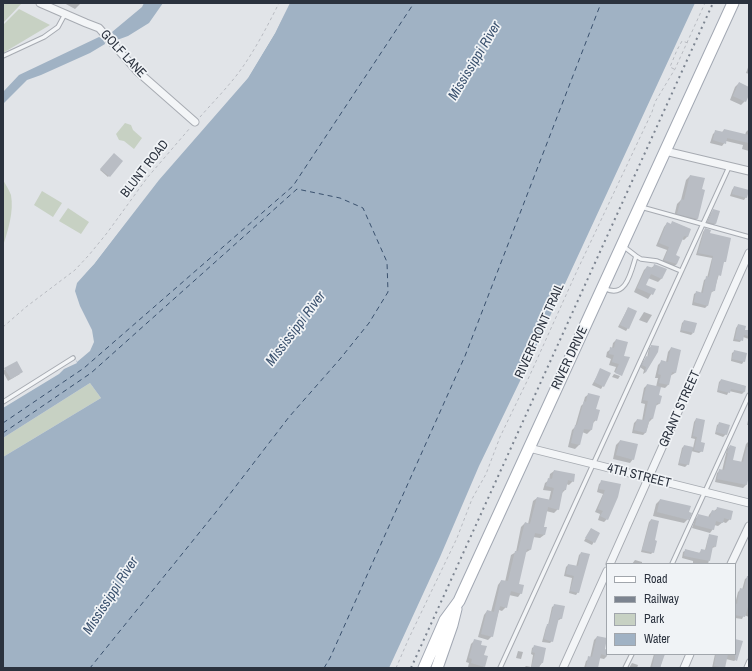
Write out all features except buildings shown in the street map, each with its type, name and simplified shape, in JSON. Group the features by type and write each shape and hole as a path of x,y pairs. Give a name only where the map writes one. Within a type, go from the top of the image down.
{"main road":[{"name":"RIVER DRIVE","path":"424,668 445,620 458,601 733,3"},
{"path":"436,668 452,625 458,601"}],"street":[{"name":"GOLF LANE","path":"40,3 99,28 137,71 195,122"},
{"path":"665,151 749,171"},
{"name":"GRANT STREET","path":"610,563 749,253"},
{"name":"4TH STREET","path":"529,448 749,503"},
{"path":"731,563 749,526"},
{"path":"563,668 606,573"},
{"path":"684,668 690,655"}],"lane":[{"path":"3,56 44,37 58,27 65,14"},
{"path":"500,668 729,167"},
{"path":"640,207 749,237"},
{"path":"622,245 641,259 657,261 681,271"},
{"path":"603,287 611,292 623,288 630,276 636,256"},
{"path":"3,402 72,358"},
{"path":"672,563 749,395"},
{"path":"625,668 632,655"},
{"path":"746,668 749,661"}],"path":[{"name":"BLUNT ROAD","path":"3,327 26,307 62,280 89,255 108,233 156,166 242,67 254,49 279,3"},
{"name":"RIVERFRONT TRAIL","path":"396,668 457,538 472,498 486,474 500,437 530,377 576,273 652,112 655,102 675,70 705,3"},
{"path":"675,70 670,67 677,50 682,41 688,43"}],"green space":[{"path":"3,3 22,3 3,23"},
{"path":"19,9 50,25 3,53 3,25"},
{"path":"125,123 131,125 133,130 142,138 134,149 124,141 119,140 116,134"},
{"path":"3,180 11,195 12,208 3,246"},
{"path":"42,191 62,203 53,217 34,205"},
{"path":"68,208 89,222 81,234 59,221"},
{"path":"90,383 101,398 3,457 3,438"}],"water":[{"path":"144,3 163,3 149,23 128,36 117,40 112,32 142,7"},
{"name":"Mississippi River","path":"289,3 695,3 520,381 479,466 440,557 389,668 3,668 3,457 101,398 90,383 3,438 3,408 59,374 64,369 77,363 76,360 89,347 92,334 73,297 75,282 94,264 160,176 248,77 275,33"},
{"path":"99,37 104,39 105,44 90,53 27,80 3,104 3,92 19,75"}],"pier":[{"path":"286,3 290,3 275,33 248,78 159,180 94,264 77,283 75,291 80,306 92,330 94,342 90,351 77,362 75,358 88,346 90,334 71,298 73,281 93,262 158,175 246,76 273,32"}],"ferry route":[{"path":"3,423 84,368 293,186 414,3"},
{"path":"324,668 330,658 465,356 601,3"},
{"path":"3,433 91,373 297,189 340,198 363,208 387,262 388,292 369,323 340,359 289,417 216,512 90,668"}],"railway":[{"path":"411,668 713,3"}]}
